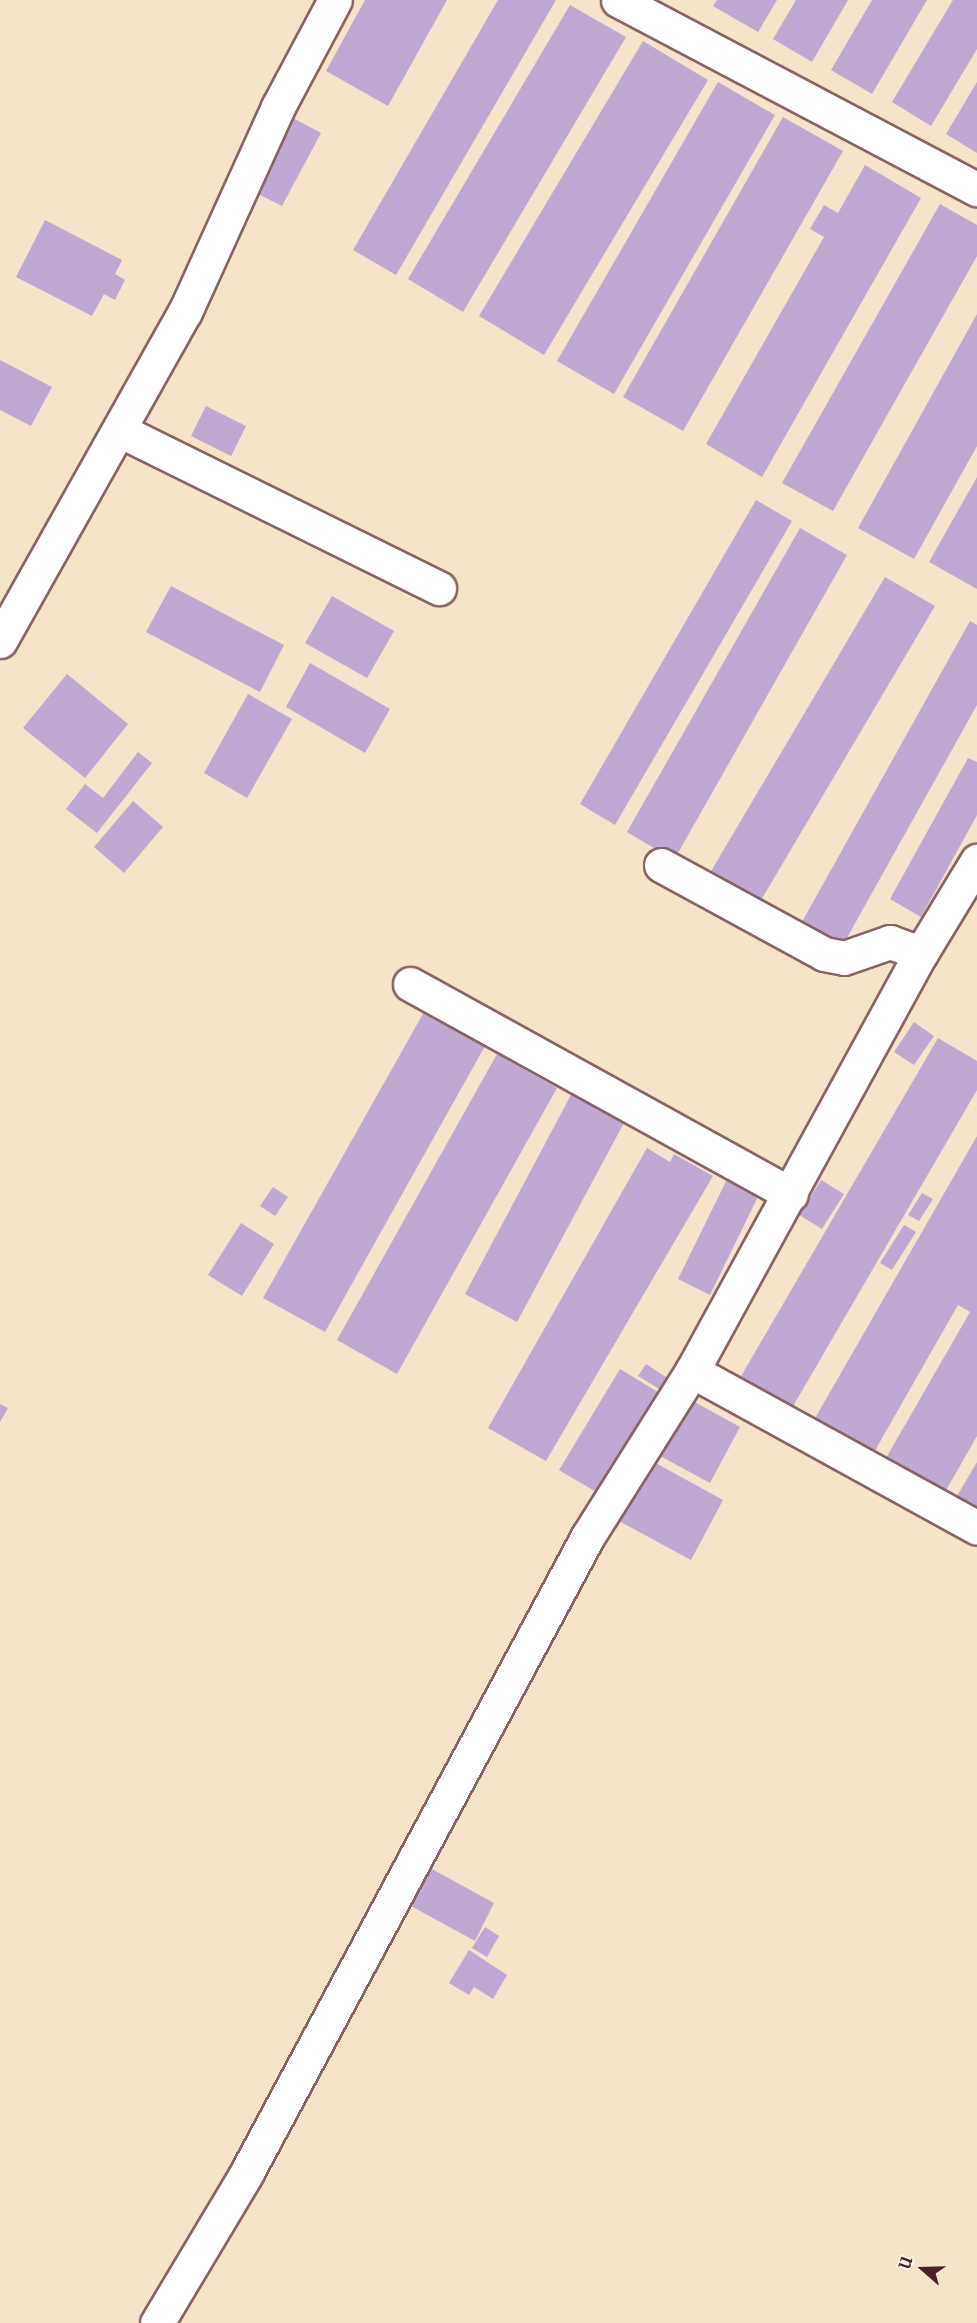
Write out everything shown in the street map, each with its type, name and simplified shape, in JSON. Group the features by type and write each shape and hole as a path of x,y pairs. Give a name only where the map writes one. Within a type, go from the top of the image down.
{"street":[{"path":"0,641 185,312 278,107 335,0"},
{"path":"618,0 977,189"},
{"path":"119,430 439,588"},
{"path":"157,2323 246,2174 588,1536 692,1371 791,1194 921,952 977,861"},
{"path":"661,865 824,954 844,958 890,942 921,952"},
{"path":"410,984 791,1194"},
{"path":"692,1371 977,1528"}],"building":[{"path":"365,0 447,0 388,106 326,71"},
{"path":"498,0 556,0 396,275 353,250"},
{"path":"717,0 777,0 758,32 713,6"},
{"path":"796,0 848,0 812,62 773,39"},
{"path":"872,0 927,0 872,94 831,70"},
{"path":"953,0 977,0 977,49 931,126 892,102"},
{"path":"570,5 626,37 463,312 408,279"},
{"path":"643,41 708,80 544,355 479,316"},
{"path":"718,82 775,115 614,394 557,361"},
{"path":"977,82 977,153 946,134"},
{"path":"291,117 321,133 282,206 252,191"},
{"path":"783,117 843,151 683,431 623,397"},
{"path":"865,165 921,198 762,477 706,444 824,237 810,229 824,205 838,213"},
{"path":"940,204 977,225 977,256 833,511 782,483"},
{"path":"45,220 122,260 115,274 125,280 115,300 104,294 92,316 16,277"},
{"path":"977,314 977,446 914,559 858,528"},
{"path":"0,360 52,387 31,426 0,410"},
{"path":"206,406 246,426 231,456 191,436"},
{"path":"977,477 977,589 929,562"},
{"path":"756,500 792,521 615,825 580,804"},
{"path":"800,528 847,555 674,860 627,832"},
{"path":"885,577 935,606 757,907 707,878"},
{"path":"171,586 284,645 260,692 146,632"},
{"path":"332,596 394,631 367,678 305,643"},
{"path":"970,621 977,625 977,705 839,952 798,929"},
{"path":"310,663 390,709 365,753 286,707"},
{"path":"67,674 128,724 85,778 23,728"},
{"path":"248,694 292,719 247,798 204,773"},
{"path":"138,752 152,763 97,833 66,809 85,784 103,798"},
{"path":"968,758 977,762 977,815 921,917 890,899"},
{"path":"133,801 163,827 124,873 94,847"},
{"path":"424,1012 485,1046 325,1332 263,1298"},
{"path":"914,1022 934,1036 914,1065 894,1052"},
{"path":"938,1038 977,1061 977,1090 792,1408 740,1378"},
{"path":"497,1054 557,1088 397,1374 337,1340"},
{"path":"572,1093 625,1121 517,1322 465,1294"},
{"path":"977,1136 977,1436 941,1499 882,1465 970,1312 958,1305 869,1461 810,1427"},
{"path":"647,1148 670,1162 674,1154 713,1176 546,1461 488,1428"},
{"path":"737,1159 769,1174 710,1295 678,1279"},
{"path":"821,1180 844,1194 822,1229 799,1215"},
{"path":"273,1187 288,1197 275,1216 260,1206"},
{"path":"922,1193 933,1199 919,1221 908,1215"},
{"path":"241,1223 274,1244 242,1296 208,1275"},
{"path":"904,1225 916,1232 892,1270 880,1263"},
{"path":"646,1364 672,1381 664,1392 638,1376"},
{"path":"620,1369 663,1395 603,1496 559,1470"},
{"path":"691,1400 740,1427 710,1483 660,1456"},
{"path":"0,1404 8,1408 0,1422"},
{"path":"652,1461 723,1500 691,1560 619,1521"},
{"path":"977,1462 977,1517 953,1503"},
{"path":"430,1868 494,1903 475,1941 409,1905"},
{"path":"485,1927 499,1936 487,1957 472,1948"},
{"path":"469,1950 507,1975 493,1999 474,1987 469,1995 449,1983"}]}
